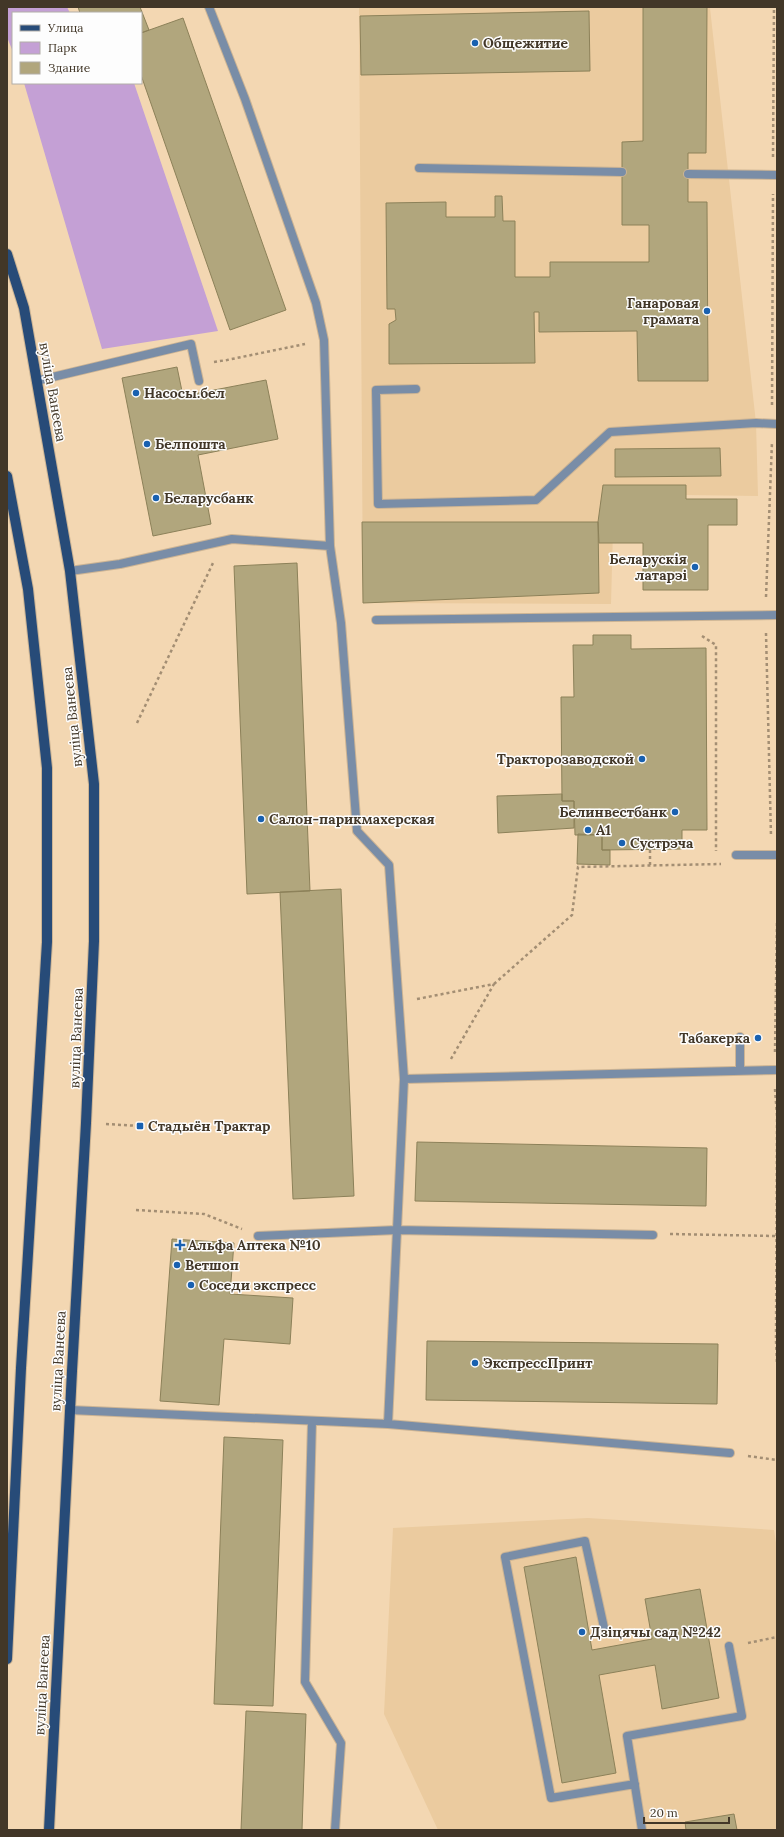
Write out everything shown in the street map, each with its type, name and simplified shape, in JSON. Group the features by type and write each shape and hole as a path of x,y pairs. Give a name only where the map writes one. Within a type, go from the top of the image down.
{"main road":[{"name":"вуліца Ванеева","path":"7,254 24,308 70,571 94,784 94,941 86,1124 49,1830"},
{"path":"7,476 28,589 47,768 47,942 15,1479 7,1659"}],"lane":[{"path":"209,7 245,99 316,303 324,340 330,546 341,623 357,831 389,865 404,1079 388,1424"},
{"path":"419,168 622,172"},
{"path":"688,174 777,175"},
{"path":"36,381 191,344 199,381"},
{"path":"416,389 376,390 378,504 536,500 610,432 777,424"},
{"path":"70,571 120,564 232,539 330,546"},
{"path":"376,620 777,615"},
{"path":"736,855 777,856"},
{"path":"740,1037 740,1071"},
{"path":"404,1079 776,1070"},
{"path":"258,1236 397,1230 653,1235"},
{"path":"70,1410 388,1424 730,1453"},
{"path":"312,1421 305,1682 341,1743 335,1830"},
{"path":"605,1632 585,1541 506,1556 551,1798 635,1784"},
{"path":"642,1830 627,1736 742,1716 729,1646"}],"path":[{"path":"137,723 223,541"},
{"path":"700,634 716,645 716,856"},
{"path":"650,849 650,865"},
{"path":"440,1078 494,984 572,915 578,867 724,864"},
{"path":"777,920 777,1116 775,1236 777,1364"},
{"path":"398,1002 494,984"},
{"path":"86,1124 140,1126"},
{"path":"136,1210 204,1214 258,1236"},
{"path":"672,1233 775,1236"},
{"path":"730,1453 777,1460"},
{"path":"729,1646 777,1637"}],"shaded area":[{"path":"359,7 710,8 756,423 758,496 614,494 611,604 363,603"},
{"name":"Дзіцячы сад №242","path":"588,1518 774,1530 777,1549 777,1830 438,1830 384,1714 393,1528"}],"green space":[{"path":"7,7 67,7 70,12 12,12 12,50 7,37"},
{"path":"24,84 134,84 218,331 102,349"}],"building":[{"path":"78,7 140,7 142,12 80,12"},
{"path":"643,7 707,7 706,153 688,153 688,202 707,202 708,381 638,381 637,331 539,332 539,312 534,312 535,363 389,364 389,324 396,320 395,309 387,309 386,203 446,202 446,217 495,217 495,196 502,196 503,221 515,221 515,277 550,277 550,262 649,262 649,225 622,225 622,142 643,141"},
{"name":"Общежитие","path":"589,11 590,71 361,75 360,16"},
{"path":"142,12 149,30 142,33"},
{"path":"183,18 286,310 230,330 142,78 142,33"},
{"path":"177,367 183,396 266,380 278,439 198,455 211,524 153,536 122,378"},
{"path":"720,448 721,476 615,477 615,449"},
{"path":"603,485 686,485 686,499 737,499 737,525 708,525 708,590 643,590 643,543 599,543 598,522"},
{"path":"362,522 598,522 599,593 363,603"},
{"path":"297,563 310,891 247,894 234,566"},
{"path":"593,635 631,635 631,649 706,648 707,830 682,830 682,849 602,850 602,835 575,835 574,801 562,801 561,697 574,697 573,645 593,645"},
{"path":"562,794 562,801 574,801 574,828 498,833 497,796"},
{"path":"578,834 602,835 602,850 610,850 610,865 577,864"},
{"path":"341,889 354,1196 293,1199 280,892"},
{"path":"417,1142 707,1148 706,1206 415,1201"},
{"path":"172,1239 234,1243 230,1294 293,1298 290,1344 224,1339 219,1405 160,1401"},
{"path":"427,1341 718,1344 717,1404 426,1400"},
{"path":"224,1437 283,1440 273,1706 214,1704"},
{"path":"576,1557 592,1650 652,1639 645,1599 700,1589 719,1698 662,1709 655,1665 599,1675 616,1773 562,1783 524,1567"},
{"path":"246,1711 306,1714 302,1830 241,1830"},
{"path":"734,1814 737,1830 686,1830 685,1822"}],"place":[{"name":"Общежитие","path":"475,43"},
{"name":"Ганаровая грамата","path":"707,311"},
{"name":"Насосы.бел","path":"136,393"},
{"name":"Белпошта","path":"147,444"},
{"name":"Беларусбанк","path":"156,498"},
{"name":"Беларускія латарэі","path":"695,567"},
{"name":"Тракторозаводской","path":"642,759"},
{"name":"Белинвестбанк","path":"675,812"},
{"name":"Салон-парикмахерская","path":"261,819"},
{"name":"A1","path":"588,830"},
{"name":"Сустрэча","path":"622,843"},
{"name":"Табакерка","path":"758,1038"},
{"name":"Стадыён Трактар","path":"140,1126"},
{"name":"Альфа Аптека №10","path":"180,1245"},
{"name":"Ветшоп","path":"177,1265"},
{"name":"Соседи экспресс","path":"191,1285"},
{"name":"ЭкспрессПринт","path":"475,1363"},
{"name":"Дзіцячы сад №242","path":"582,1632"}]}
